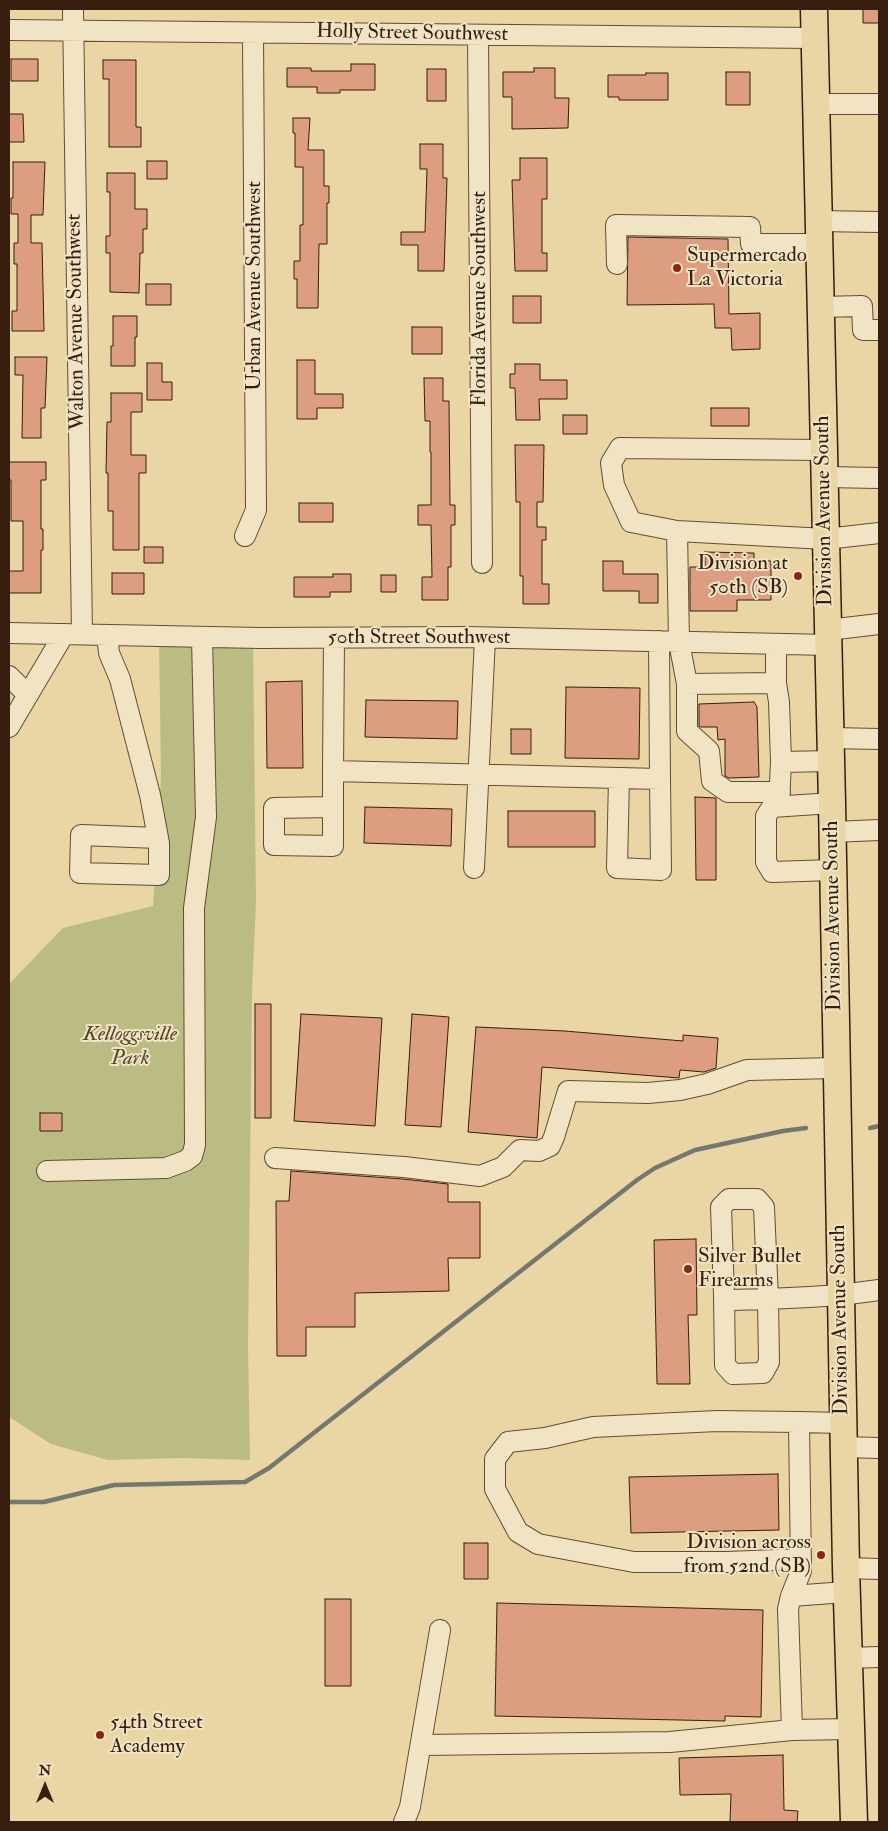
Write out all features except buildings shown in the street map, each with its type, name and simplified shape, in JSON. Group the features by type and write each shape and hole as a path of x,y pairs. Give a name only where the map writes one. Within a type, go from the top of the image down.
{"main road":[{"name":"Division Avenue South","path":"814,9 833,832 846,1580 854,1822"}],"street":[{"name":"Walton Avenue Southwest","path":"73,9 73,634"},
{"name":"Holly Street Southwest","path":"9,30 815,38"},
{"name":"Urban Avenue Southwest","path":"245,536 256,510 253,33"},
{"name":"Florida Avenue Southwest","path":"478,35 482,563"},
{"path":"816,104 879,104"},
{"path":"617,264 616,225 750,228 751,244 879,222"},
{"path":"820,307 862,306 863,330 879,330"},
{"path":"824,450 620,448 611,463 614,485 631,522 678,531 826,539 879,533"},
{"path":"825,477 879,478"},
{"path":"678,531 679,642 687,684 687,731 709,751 712,782 728,792 779,799 832,803"},
{"name":"50th Street Southwest","path":"9,633 202,637 485,638 776,644 828,638 879,624"},
{"path":"9,726 28,695 73,634"},
{"path":"107,635 110,653 120,680 150,795 158,838"},
{"path":"47,1171 166,1168 185,1161 192,1156 195,1145 194,908 206,817 202,637"},
{"path":"332,807 334,638"},
{"path":"474,868 485,638"},
{"path":"619,778 617,868 661,870 659,642"},
{"path":"776,644 776,682 779,702 781,762 779,799 766,816 766,862 772,872 833,870"},
{"path":"9,676 28,695"},
{"path":"687,684 776,682"},
{"path":"781,762 879,739"},
{"path":"333,771 660,779"},
{"path":"833,832 879,830"},
{"path":"275,1158 394,1166 480,1176 503,1167 520,1150 539,1150 550,1146 568,1091 648,1093 680,1090 707,1084 747,1070 836,1068"},
{"path":"729,1199 757,1199 764,1207 768,1299 769,1362 763,1373 733,1374 725,1365 724,1296 721,1207 729,1199"},
{"path":"724,1296 731,1300 768,1299 841,1296 879,1290"},
{"path":"801,1559 728,1562 634,1562 538,1544 518,1532 496,1489 495,1460 508,1442 545,1438 592,1427 717,1421 799,1422 879,1448"},
{"path":"792,1730 788,1609 801,1571 799,1422"},
{"path":"791,1596 879,1569"},
{"path":"404,1822 410,1807 440,1630"},
{"path":"848,1658 879,1657"},
{"path":"421,1745 670,1742 792,1730 851,1729"}],"green space":[{"name":"Kelloggsville Park","path":"159,636 253,638 256,902 252,991 248,1345 250,1460 181,1458 108,1460 51,1444 9,1417 9,984 63,928 153,906 161,778"}],"waterway":[{"path":"870,1128 879,1126"},
{"path":"9,1502 44,1502 114,1485 245,1482 269,1468 637,1180 655,1168 695,1150 783,1131 806,1128"}],"place":[{"name":"Supermercado La Victoria","path":"677,268"},
{"name":"Division at 50th (SB)","path":"798,576"},
{"name":"Silver Bullet Firearms","path":"688,1269"},
{"name":"Division across from 52nd (SB)","path":"821,1555"},
{"name":"54th Street Academy","path":"100,1735"}]}
